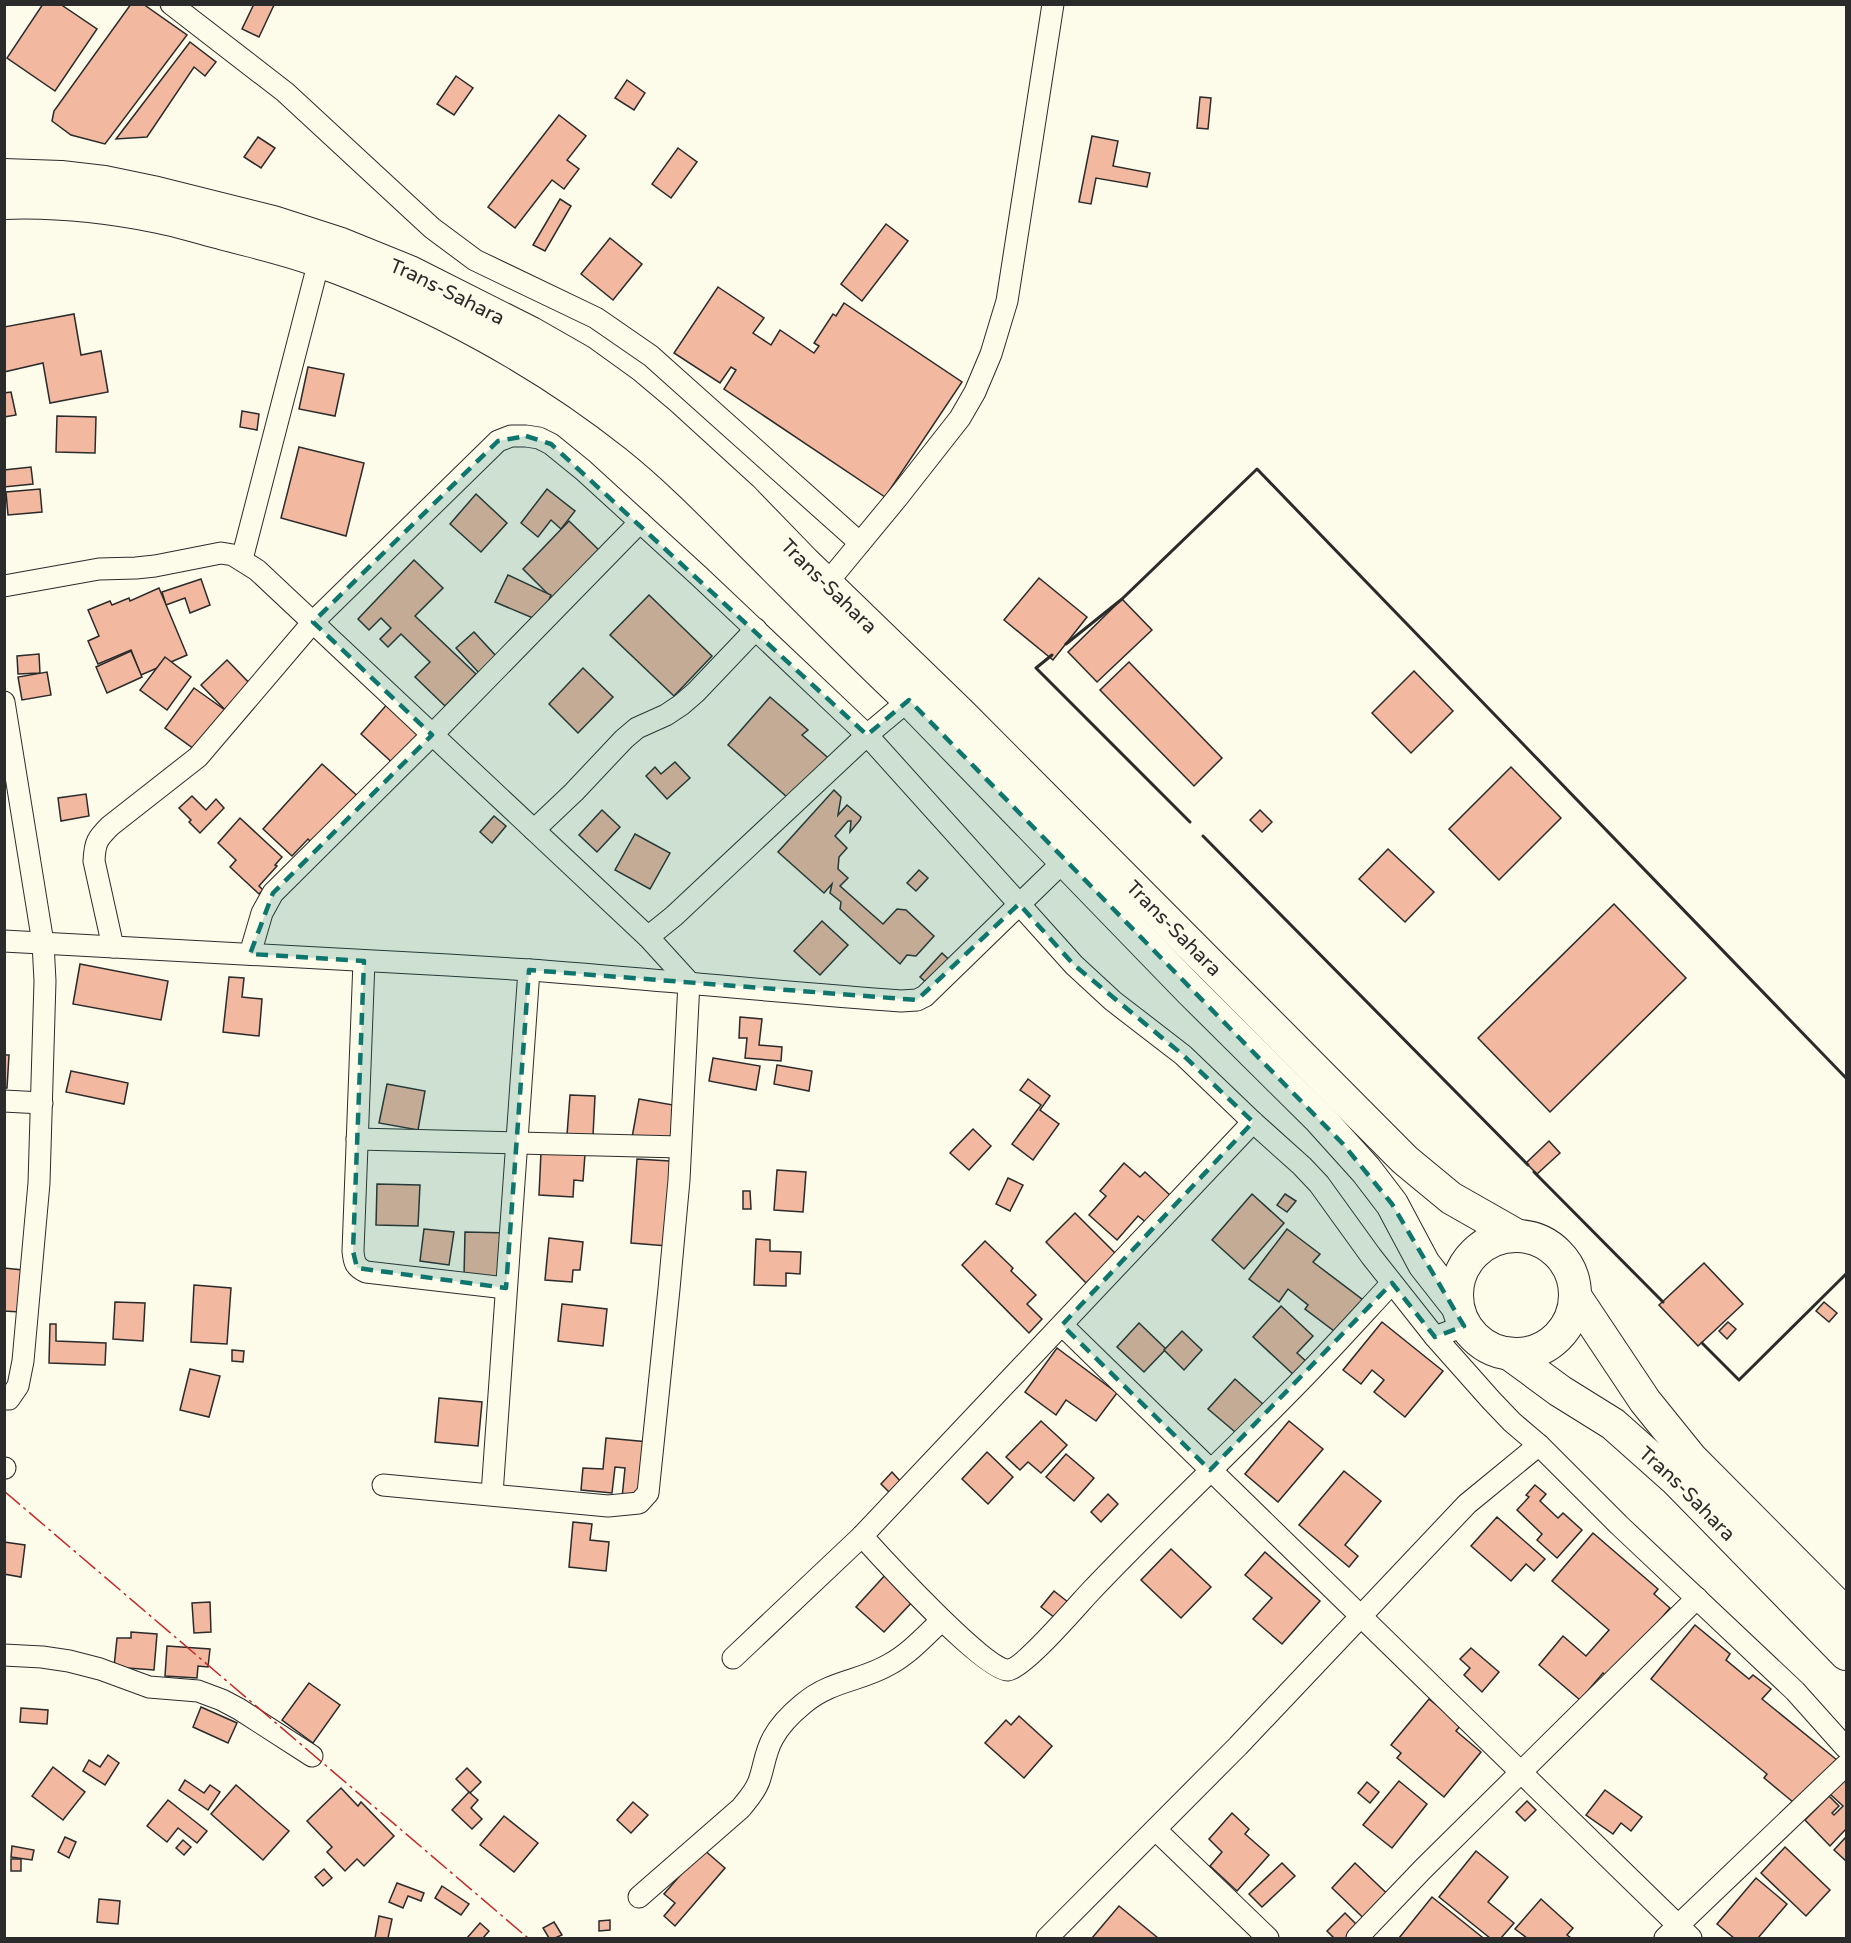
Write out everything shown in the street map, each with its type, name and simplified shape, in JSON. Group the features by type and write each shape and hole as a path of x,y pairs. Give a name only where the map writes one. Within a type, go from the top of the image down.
{"highway":[{"name":"Trans-Sahara","path":"4,174 104,182 210,205 273,222 340,244 410,272 531,333 570,356 622,392 661,424 742,498 804,562 961,714 1405,1160 1451,1198 1516,1235"},
{"name":"Trans-Sahara","path":"4,203 72,205 159,217 319,261 409,298 457,321 563,383 635,435 718,509 909,700 1191,991 1320,1119 1392,1204 1424,1264 1461,1316"},
{"path":"1516,1235 1536,1238 1554,1248 1568,1265 1575,1285 1575,1296 1575,1306 1568,1325 1554,1341 1537,1352 1511,1355 1496,1352 1478,1341 1461,1316 1457,1285 1464,1266 1477,1250 1495,1239 1516,1235"},
{"name":"Trans-Sahara","path":"1575,1296 1645,1401 1691,1458 1846,1614"},
{"name":"Trans-Sahara","path":"1511,1355 1560,1391 1613,1424 1676,1480 1846,1654"}],"street":[{"path":"171,4 285,92 432,228 475,260 596,318 651,356 860,543"},
{"path":"826,583 960,418 975,392 991,354 1007,301 1053,4"},
{"path":"242,559 319,261"},
{"path":"112,947 94,861 94,848 98,839 110,826 198,758 313,622 498,441 511,436 539,438 551,444 583,470 867,735 1019,904 1113,1002 1183,1055 1302,1166 1319,1184 1435,1337 1491,1400 1794,1691 1846,1748"},
{"path":"250,954 262,913 273,893 432,735 640,522"},
{"path":"4,586 88,571 155,566 221,553 242,559 313,622 648,937 689,982 681,1147 669,1290 649,1489 646,1496 639,1503 608,1506 383,1485"},
{"path":"534,831 637,728 666,715 681,705 756,629"},
{"path":"648,937 674,916 867,735 909,700"},
{"path":"4,702 43,943 45,981 39,1183 23,1361 18,1386 9,1399 4,1399"},
{"path":"4,941 530,970 689,982 835,997 917,1000 925,996 1065,860"},
{"path":"364,961 353,1260 357,1268 366,1272 506,1288"},
{"path":"492,1494 530,970"},
{"path":"4,1101 42,1103"},
{"path":"733,1658 862,1536 1253,1122"},
{"path":"357,1139 681,1147"},
{"path":"862,1536 942,1620 996,1668 1008,1671 1024,1660 1054,1630 1124,1556 1310,1371 1392,1283"},
{"path":"1435,1337 1461,1316"},
{"path":"1062,1325 1521,1773 1678,1934 1846,1765"},
{"path":"1047,1938 1156,1830 1467,1504 1539,1445"},
{"path":"1357,1938 1423,1869 1697,1598"},
{"path":"639,1896 741,1808 753,1793 759,1780 774,1736 804,1703 833,1685 889,1665 903,1656 942,1620"},
{"path":"4,1655 69,1661 100,1669 149,1687 198,1691 239,1709 312,1756"},
{"path":"1156,1830 1268,1938"}],"highlighted area":[{"path":"526,436 551,444 867,735 909,700 1343,1144 1392,1204 1464,1326 1435,1337 1392,1283 1210,1470 1062,1325 1253,1122 1183,1055 1074,965 1019,904 917,1000 529,970 506,1288 357,1268 353,1251 364,961 250,954 273,893 432,735 313,622 498,441"}],"building":[{"path":"43,4 60,4 97,29 55,91 7,58"},
{"path":"131,4 143,4 187,35 105,144 71,135 52,121 54,111"},
{"path":"254,4 274,5 259,37 242,29"},
{"path":"190,42 216,62 205,76 194,67 147,137 116,139"},
{"path":"456,76 473,88 454,115 437,104"},
{"path":"627,80 645,93 634,110 615,98"},
{"path":"1200,97 1211,98 1208,129 1197,128"},
{"path":"559,115 586,136 567,160 579,169 564,189 552,180 515,228 488,207"},
{"path":"1092,136 1118,141 1113,166 1150,173 1147,187 1096,178 1091,204 1079,202"},
{"path":"258,137 275,148 261,168 244,157"},
{"path":"678,148 697,162 671,198 652,184"},
{"path":"560,199 571,206 545,251 533,245"},
{"path":"886,224 908,241 862,301 841,284"},
{"path":"610,238 642,264 613,300 581,274"},
{"path":"718,287 764,318 753,333 771,345 780,330 814,353 819,346 814,343 833,314 836,316 844,303 962,382 885,497 724,389 736,370 731,367 720,383 674,353"},
{"path":"74,314 81,355 101,351 108,392 50,403 43,363 4,372 4,327"},
{"path":"308,367 344,374 335,416 299,409"},
{"path":"11,392 16,415 4,417 4,393"},
{"path":"242,411 259,414 257,430 240,427"},
{"path":"57,416 96,417 95,453 56,452"},
{"path":"299,447 364,463 346,536 281,518"},
{"path":"31,467 33,484 4,487 4,470"},
{"path":"40,489 42,512 8,515 6,492"},
{"path":"547,489 575,511 561,529 551,520 538,537 521,523"},
{"path":"476,494 507,523 481,552 450,524"},
{"path":"569,521 601,552 554,600 523,569"},
{"path":"414,560 443,588 415,616 476,674 445,706 415,677 430,662 401,634 388,647 380,639 391,628 381,618 369,630 358,619"},
{"path":"508,575 551,595 540,621 495,602"},
{"path":"1039,578 1087,617 1053,660 1004,620"},
{"path":"201,579 210,605 190,613 185,598 166,605 162,592"},
{"path":"159,588 187,655 141,675 131,650 98,664 88,641 99,636 88,610 110,601 112,605 129,598 130,601"},
{"path":"649,595 712,656 674,696 610,635"},
{"path":"1122,599 1152,630 1097,682 1068,652"},
{"path":"474,632 497,657 479,673 456,648"},
{"path":"131,651 142,677 107,693 96,667"},
{"path":"39,654 40,673 18,674 17,656"},
{"path":"165,657 191,677 167,710 140,690"},
{"path":"227,660 258,692 232,717 201,685"},
{"path":"1129,662 1222,758 1194,786 1100,690"},
{"path":"583,668 613,697 578,733 549,704"},
{"path":"1414,671 1453,711 1411,753 1372,713"},
{"path":"47,672 51,695 22,700 18,677"},
{"path":"194,688 225,710 204,756 165,728"},
{"path":"770,697 808,730 802,735 833,762 795,804 728,745"},
{"path":"390,701 426,735 396,766 361,734"},
{"path":"675,762 690,778 667,799 646,776 655,767 661,774"},
{"path":"322,764 362,800 318,849 308,839 292,856 263,829"},
{"path":"1511,767 1561,818 1499,880 1449,829"},
{"path":"834,790 841,797 838,815 847,805 861,817 850,832 851,821 848,821 835,836 847,848 839,857 838,869 848,878 840,886 883,924 897,909 906,910 934,936 916,956 907,955 900,964 840,909 841,902 830,893 832,884 824,893 778,852"},
{"path":"86,794 89,816 61,821 58,798"},
{"path":"192,796 206,810 216,799 224,808 200,833 179,808"},
{"path":"602,810 620,827 597,852 579,835"},
{"path":"1260,810 1272,822 1262,832 1250,820"},
{"path":"494,816 506,826 492,843 480,832"},
{"path":"240,818 282,857 259,886 263,890 259,894 230,867 236,860 218,843"},
{"path":"635,834 670,853 650,889 615,870"},
{"path":"1388,849 1434,892 1405,922 1359,879"},
{"path":"919,870 928,878 916,891 907,883"},
{"path":"1614,904 1686,978 1550,1112 1478,1038"},
{"path":"822,921 848,945 820,975 794,951"},
{"path":"942,953 958,968 936,991 920,977"},
{"path":"80,964 168,981 161,1020 73,1004"},
{"path":"229,977 244,978 242,997 262,999 259,1036 223,1032"},
{"path":"740,1017 762,1019 759,1045 782,1047 781,1061 745,1058 747,1038 739,1038"},
{"path":"4,1055 9,1055 7,1088 4,1088"},
{"path":"713,1058 760,1066 756,1090 709,1081"},
{"path":"777,1065 812,1071 809,1091 774,1084"},
{"path":"71,1071 128,1083 124,1104 66,1092"},
{"path":"1028,1079 1050,1096 1040,1110 1059,1124 1033,1160 1012,1144 1041,1105 1020,1090"},
{"path":"387,1084 425,1091 418,1130 379,1123"},
{"path":"570,1095 595,1096 593,1136 567,1135"},
{"path":"639,1099 690,1108 682,1152 631,1143"},
{"path":"973,1129 991,1146 969,1170 950,1153"},
{"path":"1549,1141 1560,1153 1537,1174 1526,1163"},
{"path":"541,1152 585,1154 583,1181 574,1180 573,1197 539,1195"},
{"path":"637,1159 686,1162 680,1247 631,1243"},
{"path":"1124,1163 1140,1177 1145,1172 1171,1196 1147,1223 1138,1216 1117,1240 1089,1215 1106,1196 1100,1191"},
{"path":"777,1170 806,1172 803,1212 774,1210"},
{"path":"1008,1178 1023,1185 1010,1211 996,1204"},
{"path":"377,1184 420,1185 418,1226 376,1225"},
{"path":"743,1191 750,1191 751,1209 743,1209"},
{"path":"1252,1194 1284,1223 1244,1269 1212,1240"},
{"path":"1285,1194 1296,1201 1287,1212 1277,1205"},
{"path":"1075,1213 1116,1254 1086,1283 1046,1242"},
{"path":"424,1229 454,1232 449,1265 420,1261"},
{"path":"1287,1229 1320,1254 1313,1262 1367,1303 1342,1337 1305,1309 1308,1305 1288,1289 1279,1302 1249,1279"},
{"path":"465,1232 514,1233 513,1277 464,1276"},
{"path":"549,1238 583,1242 580,1270 573,1270 572,1282 545,1280"},
{"path":"756,1239 770,1240 770,1251 801,1252 800,1274 786,1273 786,1286 754,1285"},
{"path":"985,1241 1013,1268 1011,1271 1036,1295 1027,1304 1042,1319 1029,1333 962,1265"},
{"path":"1704,1263 1743,1304 1698,1346 1659,1305"},
{"path":"4,1268 23,1270 20,1312 4,1311"},
{"path":"194,1285 231,1288 227,1344 191,1342"},
{"path":"115,1302 145,1303 143,1341 113,1339"},
{"path":"1824,1302 1837,1313 1829,1322 1816,1311"},
{"path":"562,1304 607,1309 603,1346 558,1341"},
{"path":"1281,1306 1313,1336 1297,1353 1308,1363 1295,1376 1253,1337"},
{"path":"1382,1322 1443,1371 1405,1417 1374,1392 1384,1380 1372,1370 1361,1384 1343,1370"},
{"path":"1728,1322 1736,1329 1727,1339 1719,1331"},
{"path":"1139,1323 1166,1349 1144,1372 1117,1347"},
{"path":"50,1324 56,1324 56,1341 106,1343 105,1365 49,1363"},
{"path":"1182,1331 1202,1350 1184,1370 1164,1350"},
{"path":"1057,1348 1117,1393 1096,1421 1066,1400 1056,1415 1025,1392"},
{"path":"232,1350 244,1351 243,1362 232,1361"},
{"path":"190,1369 220,1376 209,1417 180,1410"},
{"path":"1235,1379 1264,1405 1241,1437 1208,1409"},
{"path":"439,1398 482,1402 478,1446 435,1442"},
{"path":"1041,1421 1067,1445 1041,1473 1028,1462 1020,1470 1006,1457"},
{"path":"1289,1421 1323,1449 1278,1502 1245,1474"},
{"path":"606,1438 660,1443 654,1501 622,1498 625,1468 615,1467 612,1493 581,1490 583,1468 603,1469"},
{"path":"987,1452 1013,1477 988,1504 962,1479"},
{"path":"1066,1454 1094,1478 1074,1501 1046,1477"},
{"path":"1344,1471 1381,1501 1345,1545 1358,1556 1349,1567 1299,1525"},
{"path":"892,1472 901,1482 890,1493 881,1484"},
{"path":"1535,1485 1546,1494 1540,1501 1558,1518 1563,1513 1582,1530 1557,1558 1537,1540 1542,1534 1517,1510 1529,1497 1526,1495"},
{"path":"1108,1494 1118,1504 1101,1522 1091,1512"},
{"path":"1497,1517 1545,1559 1534,1571 1526,1564 1511,1581 1471,1546"},
{"path":"573,1522 592,1524 590,1540 609,1542 606,1571 569,1567"},
{"path":"1593,1533 1658,1589 1654,1594 1670,1608 1610,1679 1603,1673 1580,1700 1539,1665 1563,1636 1586,1656 1609,1630 1552,1581"},
{"path":"4,1542 25,1545 21,1577 4,1574"},
{"path":"1171,1549 1211,1587 1181,1618 1141,1580"},
{"path":"1265,1552 1320,1601 1282,1644 1253,1619 1272,1598 1245,1575"},
{"path":"887,1573 915,1599 884,1632 856,1607"},
{"path":"1054,1591 1068,1602 1055,1618 1041,1607"},
{"path":"210,1602 211,1632 194,1633 192,1603"},
{"path":"1695,1625 1730,1654 1726,1660 1749,1679 1753,1675 1771,1689 1762,1699 1837,1760 1799,1807 1764,1778 1767,1774 1651,1679"},
{"path":"131,1632 157,1634 154,1670 114,1667 117,1638 131,1638"},
{"path":"167,1646 210,1649 208,1667 198,1666 197,1678 165,1676"},
{"path":"1471,1648 1499,1672 1482,1692 1464,1675 1470,1668 1460,1659"},
{"path":"309,1683 340,1705 313,1743 282,1720"},
{"path":"1429,1699 1461,1725 1456,1731 1481,1752 1444,1797 1397,1758 1401,1753 1391,1745"},
{"path":"201,1707 237,1723 228,1743 193,1727"},
{"path":"21,1708 48,1710 47,1724 20,1722"},
{"path":"1019,1716 1052,1746 1024,1778 985,1743 1006,1720 1011,1725"},
{"path":"108,1755 119,1763 105,1785 83,1771 89,1760 100,1767"},
{"path":"53,1767 85,1792 63,1820 32,1796"},
{"path":"467,1768 481,1782 470,1793 456,1779"},
{"path":"1846,1778 1846,1829 1830,1846 1805,1820 1829,1796 1839,1806 1832,1813 1834,1815 1843,1806 1830,1794"},
{"path":"185,1780 204,1793 210,1785 220,1792 208,1810 179,1790"},
{"path":"1399,1781 1427,1804 1392,1848 1363,1825"},
{"path":"1367,1782 1379,1792 1370,1803 1358,1793"},
{"path":"236,1785 289,1831 263,1860 211,1814"},
{"path":"341,1788 358,1806 361,1802 394,1836 364,1866 357,1859 345,1871 327,1852 332,1847 307,1821"},
{"path":"1605,1790 1642,1817 1631,1831 1621,1823 1613,1834 1586,1815"},
{"path":"469,1792 478,1800 471,1808 482,1819 472,1829 452,1810"},
{"path":"168,1800 207,1831 197,1843 178,1828 167,1842 147,1826"},
{"path":"1527,1801 1536,1810 1525,1821 1516,1812"},
{"path":"633,1802 648,1815 631,1833 617,1820"},
{"path":"1232,1813 1249,1829 1245,1834 1269,1855 1237,1891 1210,1866 1222,1852 1209,1839"},
{"path":"504,1816 538,1843 514,1872 480,1845"},
{"path":"65,1837 76,1842 69,1858 58,1852"},
{"path":"1846,1837 1846,1861 1834,1850"},
{"path":"183,1840 191,1847 184,1855 176,1848"},
{"path":"12,1846 34,1850 32,1860 11,1857"},
{"path":"1785,1847 1830,1890 1806,1916 1761,1873"},
{"path":"703,1849 725,1868 675,1926 664,1916 675,1903 664,1894"},
{"path":"1476,1851 1508,1877 1488,1902 1514,1923 1501,1938 1490,1938 1439,1897"},
{"path":"11,1859 21,1859 21,1871 11,1871"},
{"path":"1282,1863 1295,1876 1262,1907 1249,1894"},
{"path":"1355,1863 1399,1905 1376,1930 1332,1888"},
{"path":"324,1869 332,1878 323,1886 315,1877"},
{"path":"1756,1878 1787,1904 1758,1938 1734,1938 1717,1924"},
{"path":"397,1883 424,1893 421,1901 408,1896 403,1908 389,1902"},
{"path":"442,1886 469,1904 461,1915 435,1898"},
{"path":"1432,1897 1482,1937 1399,1938"},
{"path":"99,1899 120,1901 118,1924 97,1922"},
{"path":"1541,1899 1573,1928 1567,1935 1571,1938 1527,1938 1515,1929"},
{"path":"1119,1906 1158,1938 1092,1938"},
{"path":"1345,1913 1366,1934 1361,1938 1334,1938 1327,1931"},
{"path":"379,1916 392,1919 388,1938 375,1938"},
{"path":"610,1920 610,1930 599,1931 599,1921"},
{"path":"554,1922 562,1935 549,1938 543,1928"},
{"path":"480,1923 489,1931 483,1938 467,1938"}],"wall":[{"path":"1066,644 1122,599 1257,469 1846,1078"},
{"path":"1052,655 1036,668 1190,822"},
{"path":"1203,836 1528,1165"},
{"path":"1534,1172 1663,1302"},
{"path":"1702,1343 1739,1380 1846,1274"}],"power":[{"path":"4,1491 528,1938"}]}
